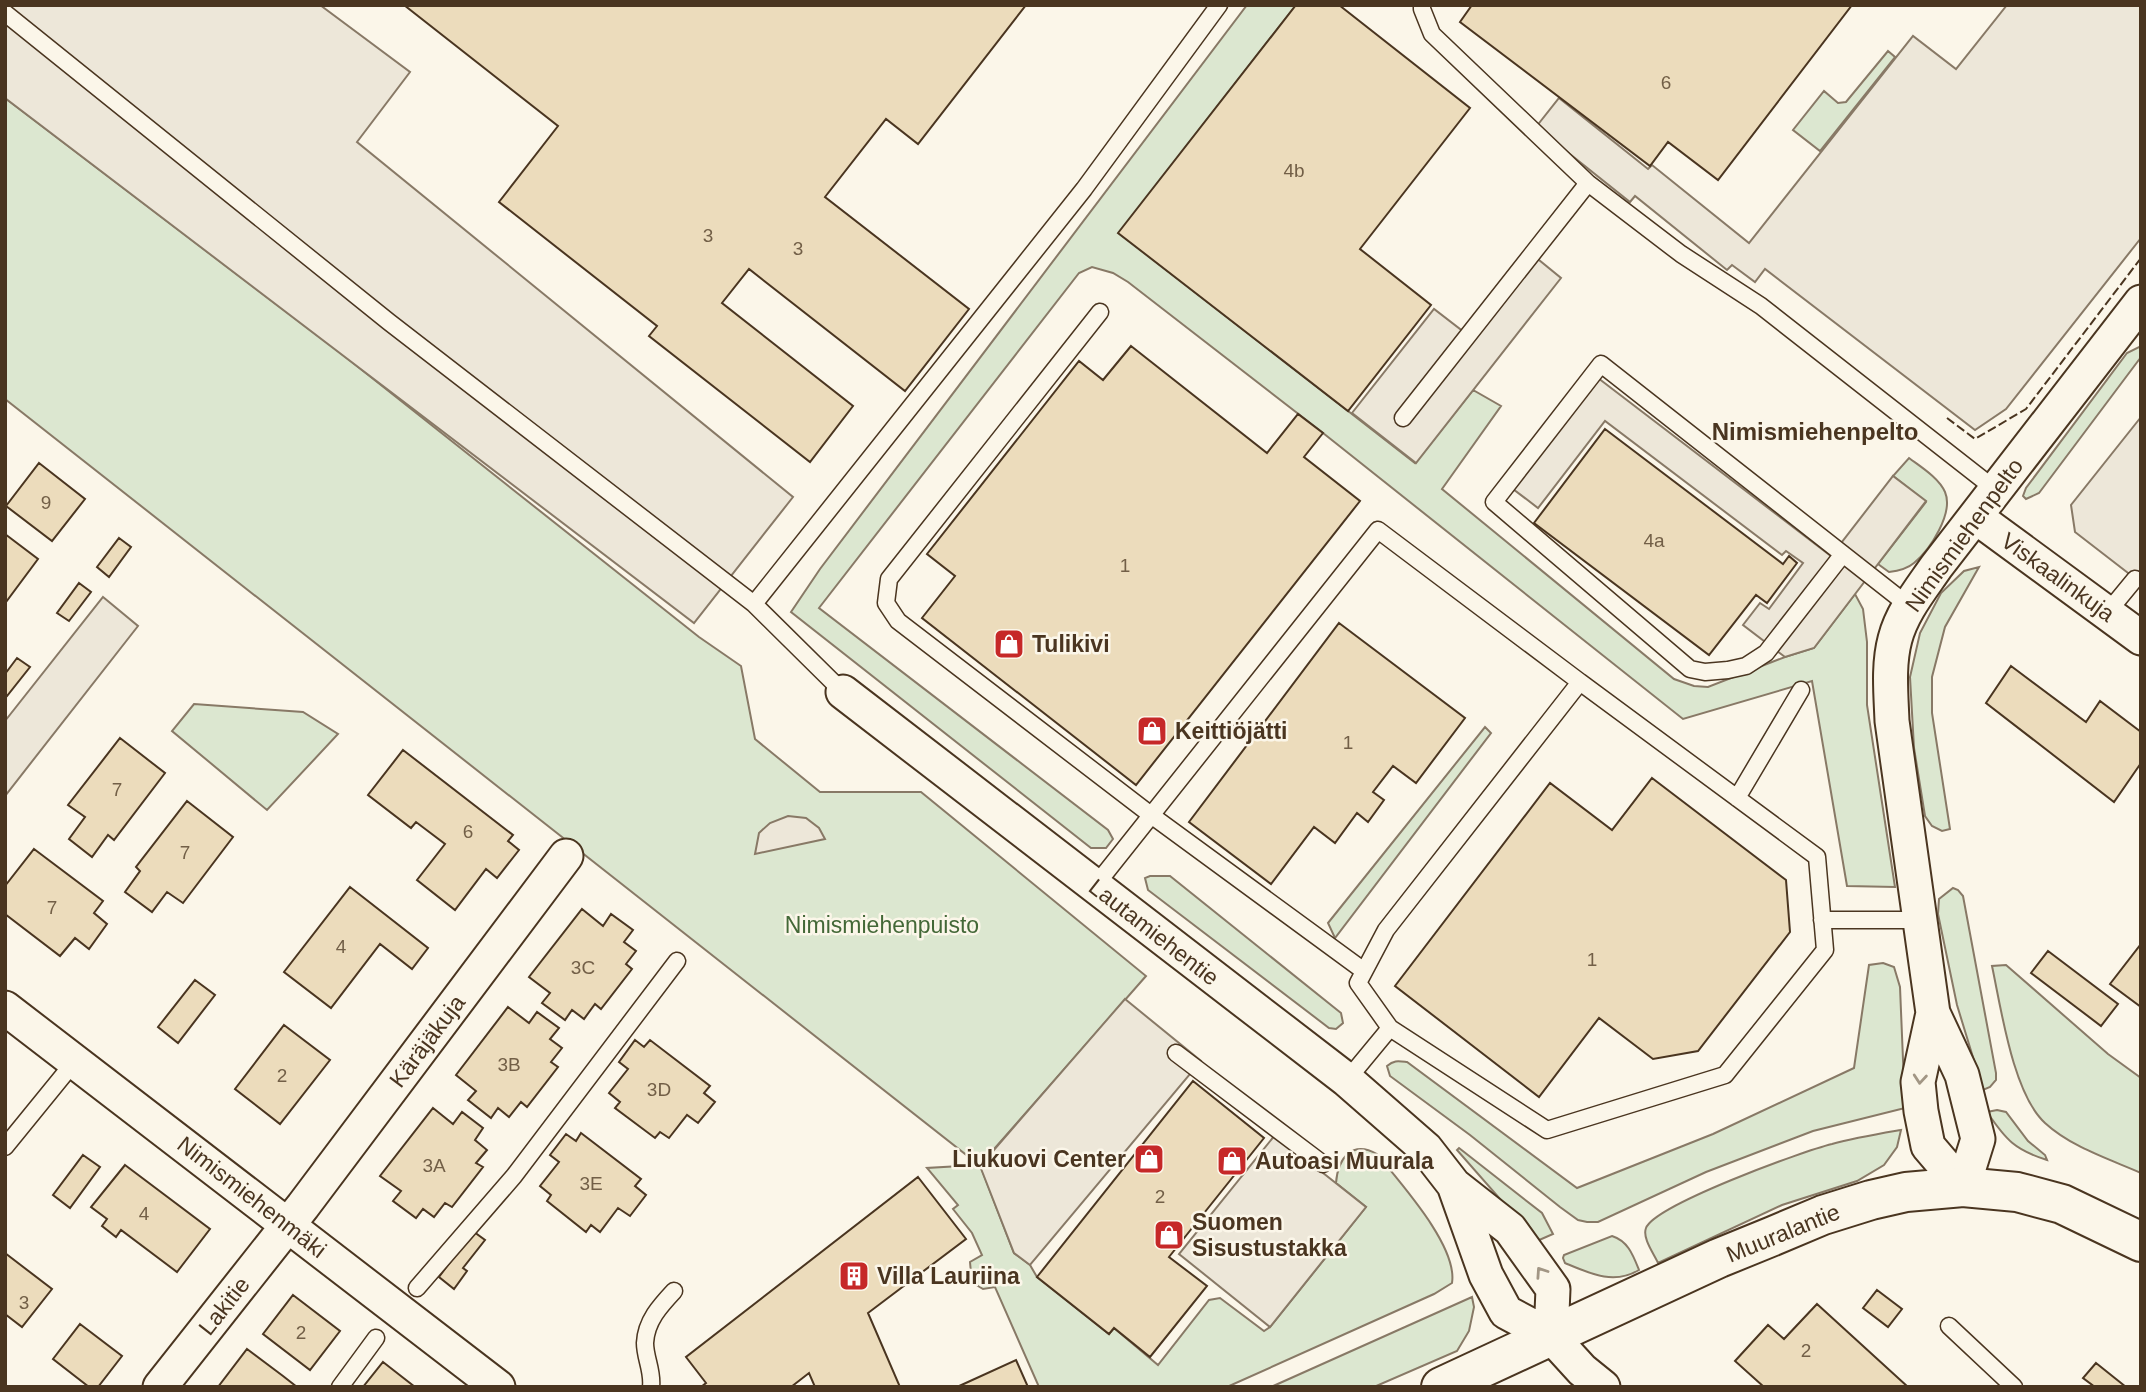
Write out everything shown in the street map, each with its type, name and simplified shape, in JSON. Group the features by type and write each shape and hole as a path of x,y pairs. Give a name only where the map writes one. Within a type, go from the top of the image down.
{"street":[{"name":"Nimismiehenpelto","path":"1963,1186 1978,1139 1962,1075 1933,1013 1892,721 1891,673 1895,639 1909,606 2141,302"},
{"name":"Viskaalinkuja","path":"1976,517 2141,638"},
{"name":"Lautamiehentie","path":"843,692 1347,1080 1426,1149 1454,1185 1510,1229 1553,1289 1551,1336 1506,1311 1486,1275 1454,1185"},
{"name":"Käräjäkuja","path":"288,1224 566,856"},
{"name":"Nimismiehenmäki","path":"5,1008 498,1387"},
{"name":"Nimismiehenpelto","path":"1933,1013 1918,1082 1921,1111 1928,1146 1963,1186"},
{"name":"Muuralantie","path":"1441,1387 1719,1258 1823,1216 1906,1192 1963,1186 2017,1192 2062,1204 2141,1242"},
{"name":"Lakitie","path":"160,1387 288,1224"},
{"path":"1551,1336 1582,1370 1603,1387"}],"lane":[{"path":"754,604 1084,189 1219,5"},
{"path":"1422,5 1432,34 1588,183 1681,254 1761,306 1996,491"},
{"path":"5,13 379,314 754,604 843,692"},
{"path":"1403,418 1588,183"},
{"path":"1100,312 889,579 886,603 898,621 1151,815 1364,971"},
{"path":"1843,554 1766,653 1746,666 1705,672 1690,669 1494,502 1601,364 1843,554 1909,606"},
{"path":"1095,886 1378,530 1817,857 1825,950 1725,1075 1546,1130 1390,1028 1358,983 1386,930 1580,682"},
{"path":"2108,613 2136,579"},
{"path":"1737,798 1801,691"},
{"path":"1822,920 1921,920"},
{"path":"417,1288 514,1177 677,961"},
{"path":"1347,1080 1390,1028"},
{"path":"1176,1053 1323,1164"},
{"path":"5,1147 75,1061"},
{"path":"652,1387 653,1375 645,1343 653,1314 674,1291"},
{"path":"1949,1326 2014,1387"},
{"path":"340,1387 376,1338"}],"green space":[{"path":"1247,5 1296,5 1119,233 1415,463 1473,390 1501,406 1442,489 1674,679 1694,686 1708,687 1814,648 1855,594 1863,609 1867,642 1867,705 1895,887 1847,886 1812,681 1683,719 1128,282 1113,273 1092,267 1079,273 819,608 1108,830 1113,839 1106,848 1091,848 791,612 820,569"},
{"path":"1888,51 1895,57 1820,151 1793,130 1824,91 1838,103 1846,102"},
{"name":"Nimismiehenpuisto","path":"5,98 338,351 699,637 741,666 755,739 820,792 921,792 1146,976 980,1165 1014,1253 1030,1265 1037,1277 1109,1334 1114,1328 1158,1365 1209,1300 1220,1298 1264,1331 1366,1207 1336,1183 1343,1159 1354,1150 1360,1149 1377,1154 1425,1216 1446,1251 1452,1283 1434,1294 1227,1387 1039,1387 995,1287 983,1289 975,1284 970,1262 982,1255 972,1233 953,1209 958,1205 927,1168 979,1165 5,399"},
{"path":"2141,346 2141,357 2039,493 2026,499 2023,496 2026,488 2127,353"},
{"path":"1909,458 1939,482 1945,492 1946,510 1939,530 1920,557 1908,567 1889,572 1878,564 1926,502 1893,476"},
{"path":"1979,567 1945,627 1932,677 1932,713 1950,829 1942,831 1932,826 1925,816 1914,748 1910,677 1920,633 1941,593 1964,571"},
{"path":"194,704 303,712 338,734 267,810 172,731"},
{"path":"1485,727 1491,733 1335,938 1328,923"},
{"path":"1170,876 1341,1013 1343,1023 1336,1029 1329,1028 1148,890 1145,878"},
{"path":"1953,888 1963,896 1996,1073 1996,1080 1983,1090 1957,1005 1938,914 1939,899"},
{"path":"1883,963 1894,967 1900,987 1905,1108 1813,1131 1706,1172 1598,1222 1578,1220 1560,1207 1390,1076 1387,1066 1396,1061 1407,1062 1577,1188 1713,1134 1854,1068 1869,965"},
{"path":"2006,965 2108,1054 2141,1078 2141,1173 2066,1139 2045,1123 2034,1110 2024,1092 2010,1049 1992,966"},
{"path":"1987,1112 2006,1112 2028,1141 2045,1155 2047,1160 2019,1148 2006,1137"},
{"path":"1901,1130 1897,1147 1884,1165 1857,1181 1782,1205 1658,1263 1649,1246 1645,1232 1655,1218 1701,1193 1816,1149"},
{"path":"1459,1148 1542,1213 1553,1234 1537,1241 1457,1150"},
{"path":"1612,1236 1626,1245 1639,1270 1621,1277 1611,1277 1593,1274 1565,1263 1564,1255"},
{"path":"1472,1297 1474,1307 1469,1331 1457,1351 1374,1387 1271,1387"}],"shaded area":[{"path":"5,5 320,5 410,72 357,142 793,497 694,623 5,98"},
{"path":"2007,5 2141,5 2141,238 2006,409 1975,430 1765,269 1755,282 1732,265 1727,270 1635,196 1630,202 1536,127 1559,98 1648,169 1652,165 1749,243 1913,36 1956,69"},
{"path":"1528,251 1561,278 1416,463 1352,413 1434,309 1464,332"},
{"path":"1598,378 1831,556 1893,476 1926,501 1814,648 1785,657 1743,625 1760,603 1769,609 1803,563 1786,551 1782,555 1605,421 1538,508 1513,489"},
{"path":"2141,417 2141,583 2075,532 2071,505"},
{"path":"103,597 138,626 5,796 5,721"},
{"path":"788,816 806,818 819,828 825,839 755,854 759,833 770,823"},
{"path":"1125,999 1201,1061 1030,1265 1014,1253 980,1166"},
{"path":"1275,1135 1366,1207 1270,1327 1179,1254"}],"building":[{"path":"404,5 1026,5 918,144 886,119 825,197 969,309 905,391 749,269 722,303 853,406 810,462 649,336 657,326 499,202 558,126"},
{"path":"1296,5 1339,5 1470,108 1360,249 1431,305 1348,411 1118,233"},
{"path":"1472,5 1852,5 1718,180 1668,142 1650,166 1460,22"},
{"path":"1131,346 1267,453 1298,414 1323,433 1304,457 1360,501 1136,785 922,618 955,576 927,554 1079,361 1103,380"},
{"path":"1605,429 1783,564 1789,556 1797,563 1767,603 1756,595 1709,655 1534,523"},
{"path":"39,463 85,499 52,541 6,506"},
{"path":"5,534 38,559 6,602 5,602"},
{"path":"119,538 131,547 109,577 97,567"},
{"path":"79,583 91,592 69,621 57,613"},
{"path":"1339,623 1465,718 1416,783 1393,766 1373,792 1384,800 1368,822 1357,813 1335,843 1314,827 1271,884 1189,822"},
{"path":"17,658 30,667 7,696 5,674"},
{"path":"2011,666 2086,722 2100,701 2141,732 2141,763 2114,802 1986,703"},
{"path":"120,738 165,773 114,840 108,835 92,857 69,839 85,817 68,805"},
{"path":"403,750 513,835 508,841 519,850 497,878 486,869 455,910 417,880 445,844 416,822 411,828 368,795"},
{"path":"1652,778 1786,880 1790,932 1698,1051 1653,1059 1599,1018 1539,1097 1395,986 1550,783 1612,830"},
{"path":"187,801 233,837 183,903 167,892 152,912 125,892 140,871 136,867"},
{"path":"34,849 103,901 94,913 107,924 89,949 75,938 60,956 5,914 5,886"},
{"path":"350,887 428,948 412,969 380,944 331,1008 284,972"},
{"path":"582,909 603,926 611,914 633,930 624,942 636,951 626,964 632,969 601,1009 595,1004 584,1019 572,1010 565,1020 542,1003 550,993 529,977"},
{"path":"2141,944 2141,1007 2110,984"},
{"path":"2048,951 2118,1004 2101,1026 2031,973"},
{"path":"195,980 215,995 178,1043 158,1027"},
{"path":"508,1007 529,1023 537,1012 559,1028 550,1039 562,1048 551,1062 558,1067 527,1107 521,1102 509,1117 498,1108 491,1118 468,1100 476,1091 456,1075"},
{"path":"284,1025 330,1060 280,1124 235,1089"},
{"path":"635,1040 644,1047 650,1040 710,1086 704,1093 715,1102 698,1123 687,1115 669,1138 660,1132 655,1138 615,1108 620,1102 609,1093 628,1069 619,1062"},
{"path":"1193,1081 1264,1138 1169,1257 1207,1286 1150,1357 1114,1328 1109,1334 1037,1277"},
{"path":"433,1108 453,1124 462,1112 483,1128 475,1140 487,1150 476,1163 483,1167 452,1207 445,1203 434,1217 423,1209 416,1218 393,1201 401,1191 380,1176"},
{"path":"581,1133 641,1179 635,1186 646,1195 630,1216 618,1208 600,1232 591,1225 586,1232 547,1201 551,1195 540,1186 559,1162 550,1155 566,1134 576,1141"},
{"path":"83,1155 100,1167 70,1208 53,1195"},
{"path":"125,1165 210,1229 177,1272 121,1230 116,1237 102,1226 107,1219 91,1207"},
{"name":"Villa Lauriina","path":"918,1177 966,1239 868,1313 900,1387 815,1387 809,1373 791,1387 701,1387 706,1383 686,1357"},
{"path":"470,1229 485,1240 463,1268 467,1271 454,1289 439,1277 453,1258 449,1256"},
{"path":"5,1253 52,1289 22,1327 5,1314"},
{"path":"1877,1290 1902,1309 1888,1327 1863,1308"},
{"path":"293,1295 340,1331 310,1370 263,1334"},
{"path":"1817,1304 1908,1387 1764,1387 1735,1361 1768,1325 1784,1339"},
{"path":"80,1324 122,1356 98,1387 89,1387 53,1359"},
{"path":"247,1349 283,1376 297,1387 218,1387"},
{"path":"1016,1360 1028,1387 957,1387"},
{"path":"383,1362 415,1387 363,1387"},
{"path":"2096,1363 2126,1387 2095,1387 2083,1378"}],"fence":[{"path":"1947,418 1975,439 2026,409 2141,258"}],"place":[{"name":"Tulikivi","path":"1009,644"},
{"name":"Keittiöjätti","path":"1152,731"},
{"name":"Liukuovi Center","path":"1149,1159"},
{"name":"Autoasi Muurala","path":"1232,1161"},
{"name":"Suomen Sisustustakka","path":"1169,1235"},
{"name":"Villa Lauriina","path":"854,1276"}],"district":[{"name":"Nimismiehenpelto","path":"1815,431"}]}
